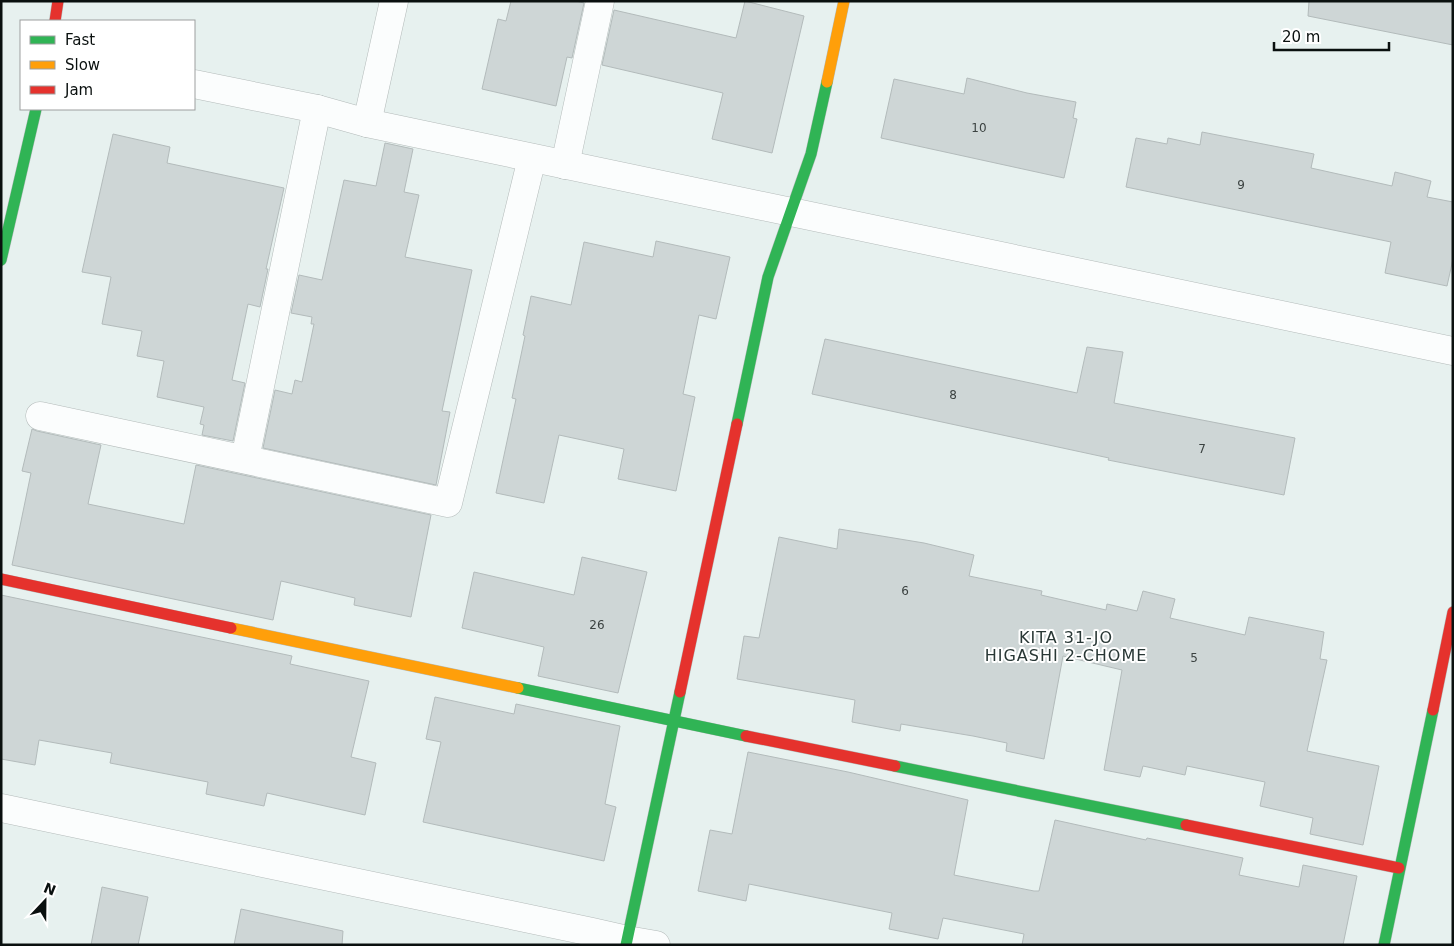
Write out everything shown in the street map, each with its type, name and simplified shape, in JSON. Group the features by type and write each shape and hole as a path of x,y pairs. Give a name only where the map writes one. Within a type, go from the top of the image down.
{"street":[{"path":"54,20 58,1"},
{"path":"367,123 394,1"},
{"path":"565,165 600,1"},
{"path":"627,943 768,277 811,154 844,1"},
{"path":"195,84 317,109 367,123 790,213 1453,351"},
{"path":"246,459 317,109"},
{"path":"1,260 36,110"},
{"path":"40,416 448,503 532,158"},
{"path":"1,579 674,721 1399,868"},
{"path":"1384,945 1453,612"},
{"path":"1,808 627,943 656,945"}],"building":[{"path":"511,1 576,1 584,3 572,58 567,57 556,106 482,89 498,19 506,21"},
{"path":"745,1 804,16 772,153 712,139 723,93 602,65 614,10 736,38"},
{"path":"1309,1 1453,1 1453,45 1308,16"},
{"path":"967,78 1027,93 1076,102 1073,118 1077,119 1064,178 881,138 894,79 964,94"},
{"path":"1202,132 1314,154 1311,168 1392,186 1395,172 1431,181 1427,197 1453,202 1453,259 1447,286 1385,273 1391,242 1126,187 1136,138 1167,144 1168,138 1200,145"},
{"path":"113,134 170,147 167,163 284,188 266,269 268,269 260,307 248,304 232,380 245,383 233,441 202,435 204,425 200,424 204,407 157,397 164,361 137,356 142,331 102,324 111,277 82,272"},
{"path":"385,143 413,149 404,192 419,195 405,257 472,270 442,411 450,412 436,485 263,448 275,390 292,394 295,380 302,382 314,324 311,324 312,317 291,313 299,275 322,280 344,180 376,186"},
{"path":"656,241 730,257 716,319 699,315 683,394 695,397 676,491 618,479 624,449 559,435 544,503 496,493 516,399 512,398 531,296 571,305 584,242 653,257"},
{"path":"825,339 1077,393 1087,347 1123,352 1114,403 1295,438 1284,495 1108,460 1109,458 812,394"},
{"path":"32,429 101,445 88,504 184,524 196,465 431,515 411,617 354,605 355,598 281,581 273,620 12,565 31,473 22,471"},
{"path":"839,529 924,543 974,555 969,576 1042,591 1041,595 1106,610 1107,604 1137,611 1143,591 1175,599 1170,618 1245,635 1249,617 1324,632 1320,659 1327,660 1307,751 1379,766 1363,845 1310,834 1313,818 1260,806 1265,782 1187,766 1185,775 1143,766 1140,777 1104,770 1122,670 1063,656 1044,759 1006,751 1007,743 973,736 901,724 900,731 852,722 855,700 737,679 744,636 759,638 779,537 837,549"},
{"path":"582,557 647,572 618,693 538,676 544,647 462,628 474,572 574,595"},
{"path":"1,595 292,656 290,664 369,681 351,757 376,763 365,815 267,793 264,806 206,794 208,782 110,763 112,753 39,740 35,765 1,759"},
{"path":"435,697 514,714 516,704 620,726 605,804 616,807 604,861 423,822 441,742 426,739"},
{"path":"748,752 848,772 968,800 954,875 1039,891 1055,820 1146,840 1147,838 1243,858 1239,875 1299,887 1303,865 1357,876 1343,945 1022,945 1024,934 943,918 938,939 889,929 892,913 749,884 746,901 698,891 710,830 732,834"},
{"path":"102,887 148,897 138,945 91,945"},
{"path":"241,909 343,931 342,945 234,945"}],"traffic: fast":[{"path":"737,424 768,277 811,154 827,82"},
{"path":"1,260 36,110"},
{"path":"518,688 746,736"},
{"path":"626,945 680,692"},
{"path":"1384,945 1433,710"},
{"path":"895,766 1186,825"}],"traffic: slow":[{"path":"827,82 844,1"},
{"path":"231,628 518,688"}],"traffic: jam":[{"path":"55,20 58,1"},
{"path":"680,692 737,424"},
{"path":"1,579 231,628"},
{"path":"1433,710 1453,612"},
{"path":"746,736 895,766"},
{"path":"1186,825 1399,868"}],"district":[{"name":"KITA 31-JO HIGASHI 2-CHOME","path":"1066,646"}]}
